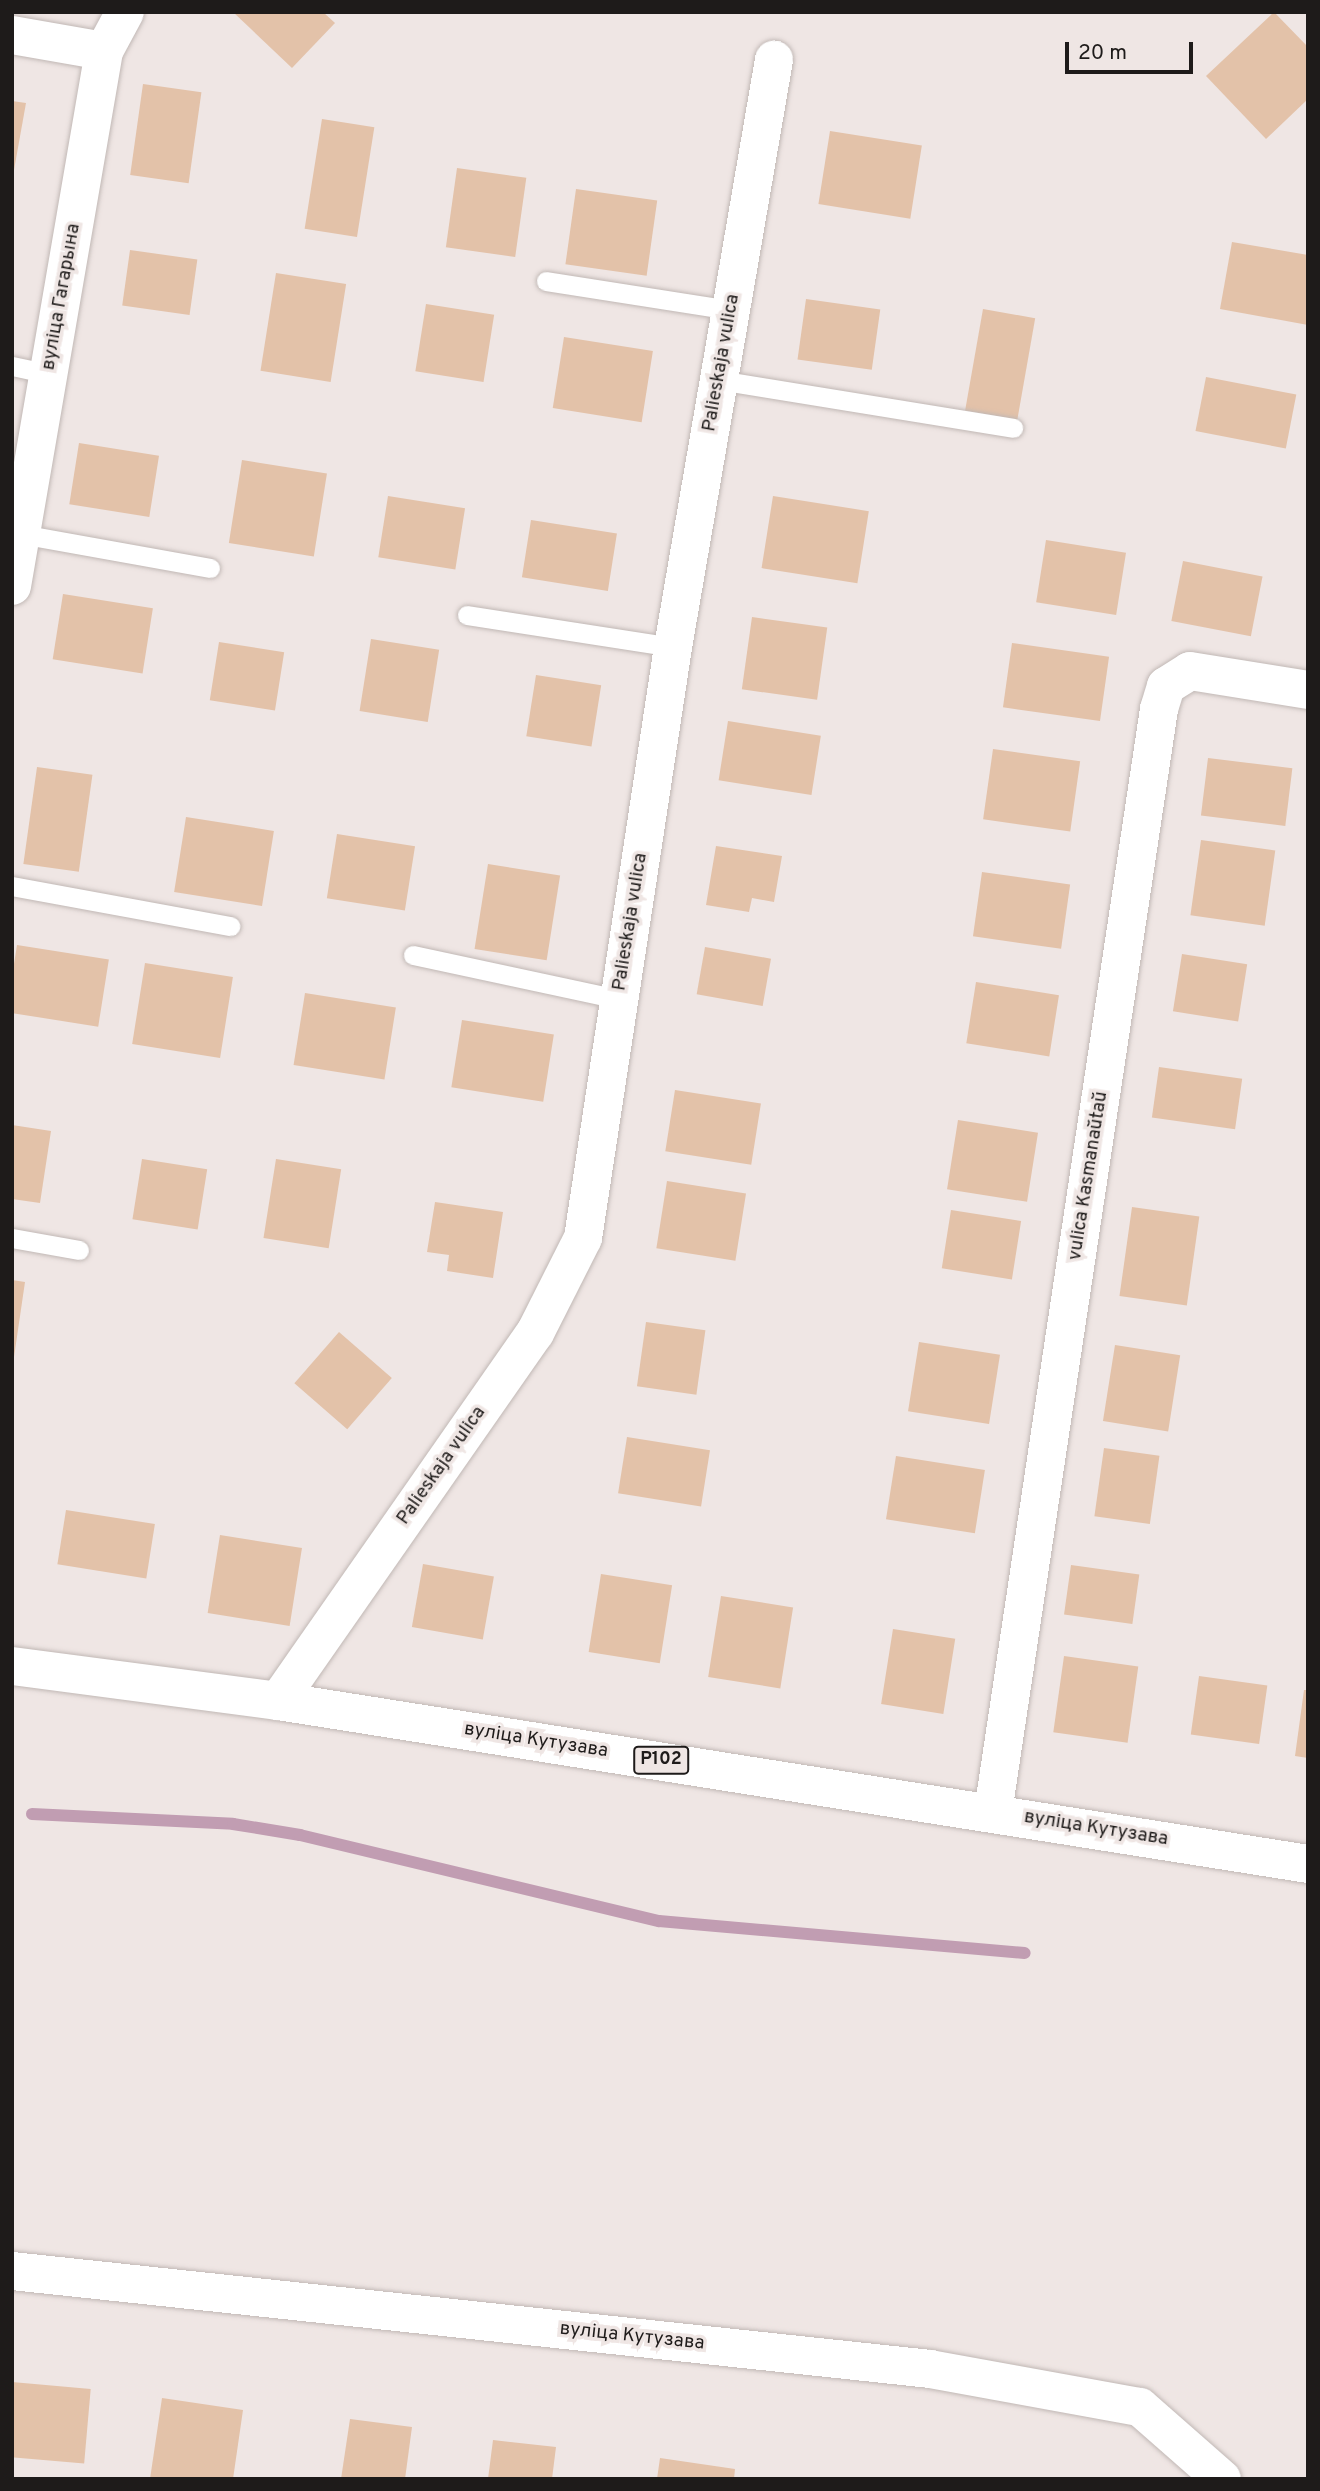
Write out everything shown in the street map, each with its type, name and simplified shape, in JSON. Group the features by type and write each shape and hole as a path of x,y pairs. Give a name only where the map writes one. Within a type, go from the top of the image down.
{"street":[{"name":"вуліца Гагарына","path":"12,586 104,51 125,12"},
{"path":"12,35 104,51"},
{"name":"Palieskaja vulica","path":"278,1701 535,1333 583,1238 673,647 774,60"},
{"name":"vulica Kasmanaŭtaŭ","path":"993,1812 1159,709 1166,686 1190,671 1308,690"},
{"name":"вуліца Кутузава","path":"12,1665 278,1701 993,1812 1308,1864"},
{"name":"вуліца Кутузава","path":"12,2271 930,2369 1140,2407 1222,2479"}],"lane":[{"path":"546,281 732,310"},
{"path":"12,366 49,374"},
{"path":"718,380 1013,428"},
{"path":"21,534 210,568"},
{"path":"467,615 673,647"},
{"path":"12,886 230,926"},
{"path":"413,955 619,999"},
{"path":"12,1238 79,1250"}],"building":[{"path":"233,12 323,12 335,23 292,68"},
{"path":"1274,12 1308,47 1308,99 1266,139 1206,76"},
{"path":"143,84 201,92 189,183 130,175"},
{"path":"12,101 26,103 14,170 12,170"},
{"path":"322,119 374,127 357,237 305,229"},
{"path":"830,131 922,146 910,219 818,204"},
{"path":"457,168 526,178 515,257 446,247"},
{"path":"576,189 657,200 647,276 565,264"},
{"path":"1232,242 1308,255 1308,325 1220,309"},
{"path":"130,250 197,259 190,315 122,305"},
{"path":"276,273 346,284 331,382 261,371"},
{"path":"806,299 880,309 872,370 798,359"},
{"path":"426,304 494,315 484,382 415,371"},
{"path":"983,309 1035,318 1017,420 965,410"},
{"path":"564,337 653,351 642,422 553,408"},
{"path":"1206,377 1296,395 1286,449 1196,431"},
{"path":"79,443 159,456 149,517 69,504"},
{"path":"242,460 327,473 314,556 229,543"},
{"path":"388,496 465,508 455,569 378,557"},
{"path":"773,496 869,511 857,583 762,568"},
{"path":"531,520 617,534 608,591 522,577"},
{"path":"1046,540 1126,553 1116,615 1036,602"},
{"path":"1183,561 1263,576 1251,636 1171,621"},
{"path":"63,594 153,608 143,673 53,659"},
{"path":"752,617 827,628 817,700 742,689"},
{"path":"371,639 439,650 428,722 360,711"},
{"path":"219,642 284,652 275,711 210,700"},
{"path":"1012,643 1109,657 1100,721 1003,707"},
{"path":"536,675 601,685 591,747 526,736"},
{"path":"728,721 821,736 811,795 719,780"},
{"path":"993,749 1080,761 1070,832 983,819"},
{"path":"1208,758 1292,768 1285,826 1201,816"},
{"path":"37,767 92,775 79,872 23,864"},
{"path":"186,817 274,831 262,906 174,892"},
{"path":"337,834 415,846 405,911 327,898"},
{"path":"1201,840 1275,850 1265,926 1190,915"},
{"path":"716,846 782,856 774,902 752,898 749,912 706,905"},
{"path":"488,864 560,875 547,960 475,949"},
{"path":"982,872 1070,884 1061,949 973,936"},
{"path":"17,945 109,960 98,1027 12,1013 12,977"},
{"path":"705,947 771,959 763,1006 697,994"},
{"path":"1182,954 1247,964 1238,1022 1173,1011"},
{"path":"145,963 233,977 220,1058 132,1044"},
{"path":"976,982 1059,995 1049,1056 966,1043"},
{"path":"305,993 396,1007 384,1079 294,1065"},
{"path":"462,1020 554,1035 543,1102 451,1087"},
{"path":"1159,1067 1242,1079 1235,1129 1152,1118"},
{"path":"675,1090 761,1104 751,1165 665,1151"},
{"path":"958,1120 1038,1133 1027,1202 947,1189"},
{"path":"12,1125 51,1131 40,1203 12,1199"},
{"path":"142,1159 207,1169 198,1230 132,1219"},
{"path":"276,1159 341,1169 329,1248 263,1238"},
{"path":"667,1181 746,1194 735,1261 656,1248"},
{"path":"435,1202 503,1212 493,1278 447,1271 449,1255 427,1252"},
{"path":"1132,1207 1199,1216 1187,1306 1119,1296"},
{"path":"951,1210 1021,1221 1012,1279 942,1268"},
{"path":"12,1280 25,1282 14,1357 12,1357"},
{"path":"646,1322 705,1330 696,1395 637,1386"},
{"path":"339,1332 392,1378 347,1429 294,1383"},
{"path":"919,1342 1000,1355 989,1424 908,1411"},
{"path":"1115,1345 1180,1355 1168,1431 1103,1421"},
{"path":"627,1437 710,1450 701,1506 618,1493"},
{"path":"1104,1448 1159,1456 1150,1524 1094,1516"},
{"path":"896,1456 985,1470 975,1533 886,1519"},
{"path":"66,1510 155,1524 146,1578 57,1564"},
{"path":"220,1535 302,1548 290,1626 208,1613"},
{"path":"423,1564 494,1577 483,1640 412,1627"},
{"path":"1071,1565 1139,1575 1132,1624 1064,1615"},
{"path":"601,1574 672,1585 660,1663 589,1652"},
{"path":"721,1596 793,1607 780,1688 708,1677"},
{"path":"893,1629 955,1639 943,1714 881,1704"},
{"path":"1064,1656 1138,1666 1128,1743 1053,1732"},
{"path":"1199,1676 1267,1686 1259,1744 1191,1734"},
{"path":"1304,1690 1308,1690 1308,1758 1295,1756"},
{"path":"12,2382 91,2389 84,2464 12,2457"},
{"path":"162,2398 243,2410 233,2479 150,2479"},
{"path":"350,2419 412,2427 405,2479 341,2479"},
{"path":"493,2440 556,2447 552,2479 488,2479"},
{"path":"660,2458 735,2469 734,2479 657,2479"}],"waterway":[{"path":"32,1814 233,1824 300,1835 659,1921 1025,1953"}]}
